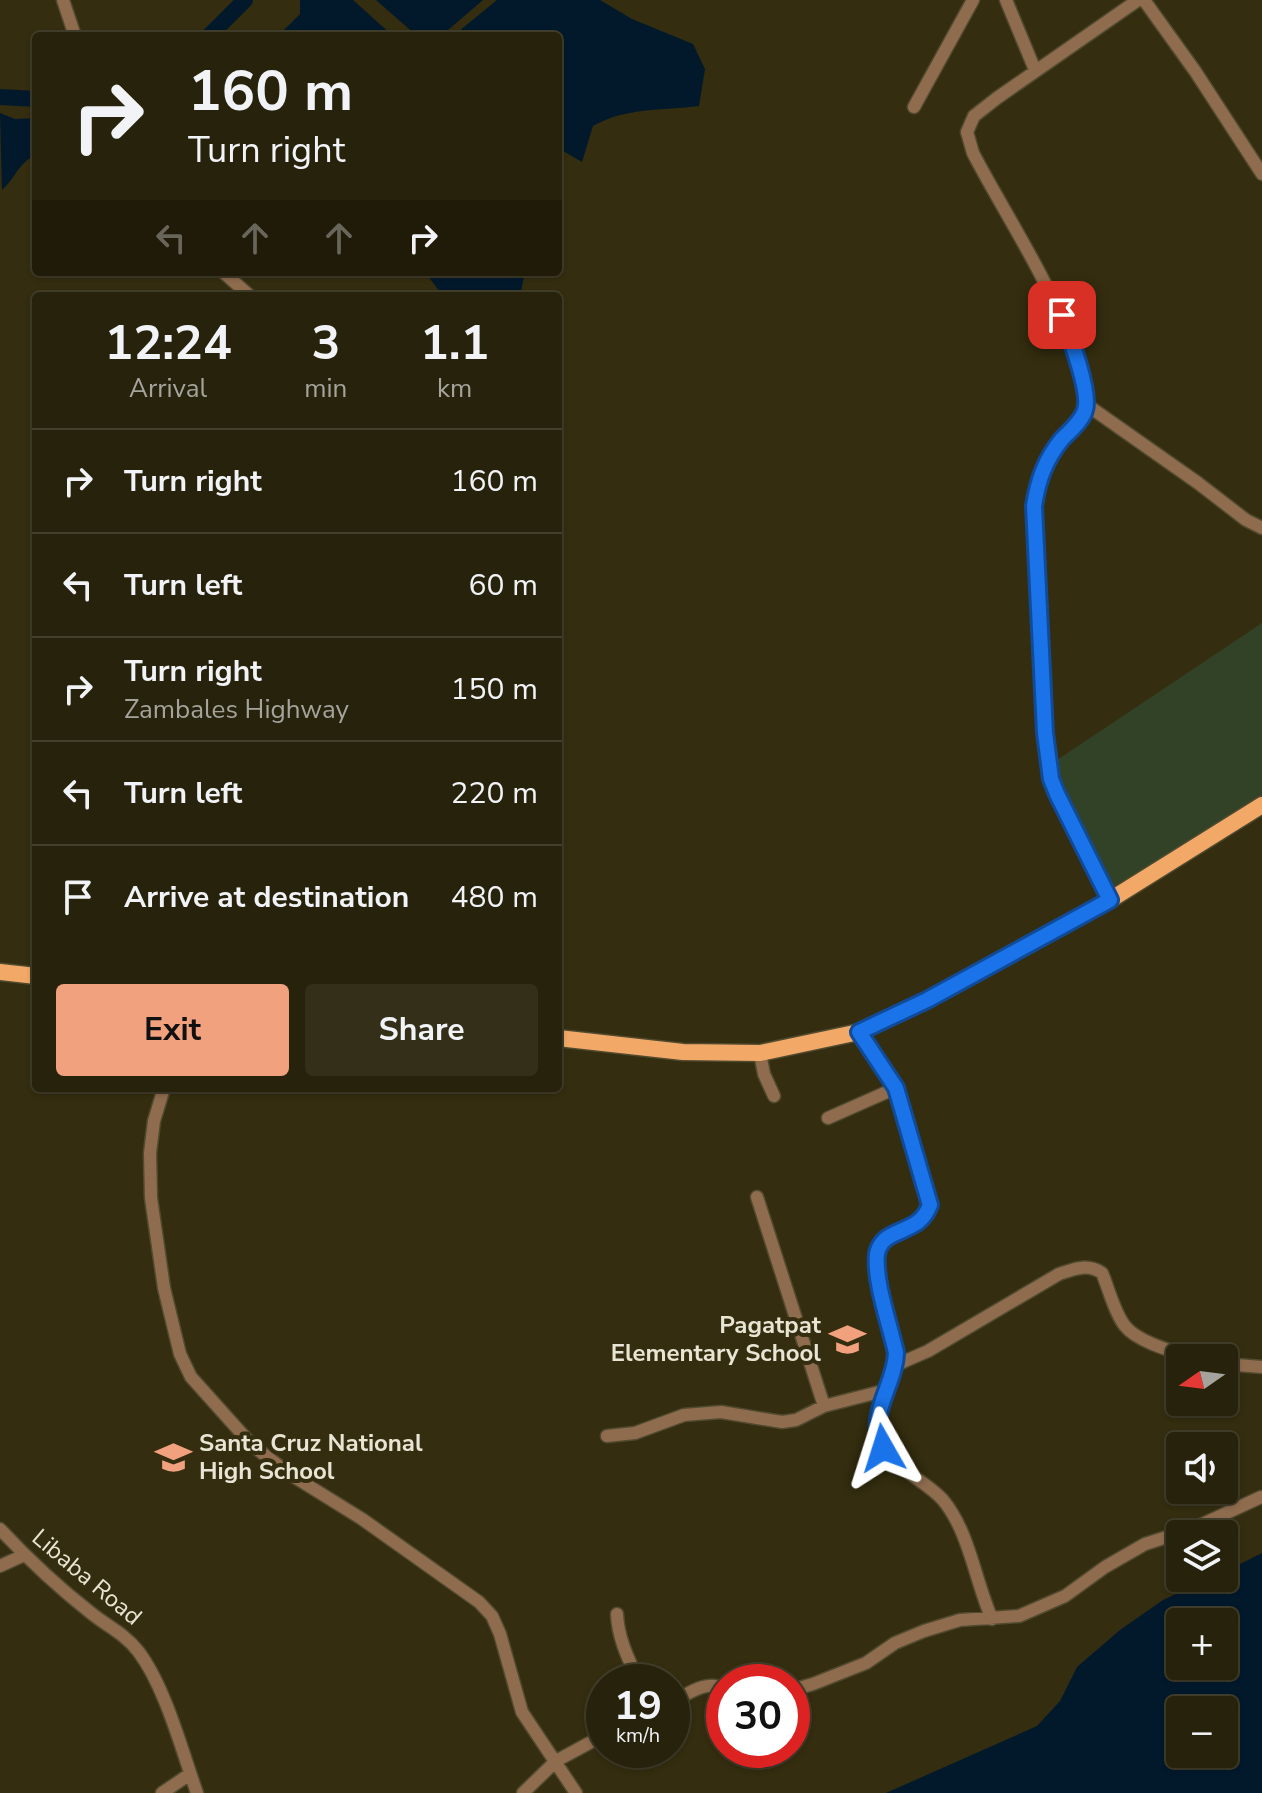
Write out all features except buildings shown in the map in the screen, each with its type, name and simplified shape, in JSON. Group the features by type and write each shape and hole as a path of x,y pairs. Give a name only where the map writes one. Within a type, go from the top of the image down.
{"main road":[{"path":"562,1038 683,1052 760,1053 859,1032 927,1000 1110,900 1260,809"},
{"path":"0,972 32,976"}],"street":[{"path":"63,0 74,32"},
{"path":"914,107 973,0"},
{"path":"1006,0 1035,70"},
{"path":"1110,900 1051,779 1045,733 1034,534 1034,506 1040,474 1054,449 1084,414 1087,405 1076,354 1062,315 968,142 969,124 974,116 1035,70 1141,0 1195,71 1262,174"},
{"path":"228,276 246,292"},
{"path":"1087,405 1246,520 1262,528"},
{"path":"859,1032 896,1088 930,1205 920,1223 889,1236 881,1242 877,1253 896,1353 896,1365 879,1409 879,1439 896,1463 941,1498 957,1520 992,1619"},
{"path":"760,1053 764,1074 774,1096"},
{"path":"828,1118 896,1088"},
{"path":"163,1092 154,1121 150,1153 151,1198 164,1288 180,1354 191,1377 252,1445 288,1473 362,1519 479,1602 492,1616 522,1712 576,1793"},
{"path":"757,1197 824,1406"},
{"path":"896,1365 938,1345 1059,1274 1082,1267 1094,1268 1102,1273 1123,1324 1131,1332 1166,1350"},
{"path":"1238,1365 1262,1367"},
{"path":"607,1436 635,1433 684,1415 721,1412 782,1422 796,1420 824,1406 887,1390"},
{"path":"810,1685 866,1663 895,1643 924,1631 960,1620 1019,1616 1065,1596 1105,1567 1145,1544 1192,1529 1261,1497"},
{"name":"Libaba Road","path":"0,1529 24,1555 138,1651 148,1666 169,1715 197,1793"},
{"path":"0,1566 24,1555"},
{"path":"617,1614 617,1628 630,1664"},
{"path":"523,1793 556,1761 586,1745"},
{"path":"162,1793 190,1774"}],"green space":[{"path":"1262,623 1262,797 1111,888 1071,818 1051,764"}],"water":[{"path":"300,0 353,0 389,32 282,32 300,14"},
{"path":"376,0 483,0 446,32 412,32"},
{"path":"497,0 600,0 632,19 693,44 705,69 699,106 631,113 593,126 582,162 562,150 562,32 458,32"},
{"path":"0,113 15,119 32,118 32,157 2,190"},
{"path":"428,276 524,276 521,292 440,292"},
{"path":"1262,1553 1262,1793 886,1793 1037,1726 1060,1701 1077,1667 1120,1630 1180,1592 1238,1592 1238,1565"}],"waterway":[{"path":"213,32 245,0"},
{"path":"0,97 32,99"}],"place":[{"name":"Pagatpat Elementary School","path":"847,1339"},
{"name":"Santa Cruz National High School","path":"173,1457"}],"route":[{"path":"883,1448 877,1428 879,1409 896,1365 896,1353 877,1253 881,1242 889,1236 920,1223 930,1205 896,1088 859,1032 927,1000 1110,900 1051,779 1045,733 1034,534 1036,490 1040,474 1054,449 1084,414 1087,405 1076,354 1062,315"}]}
